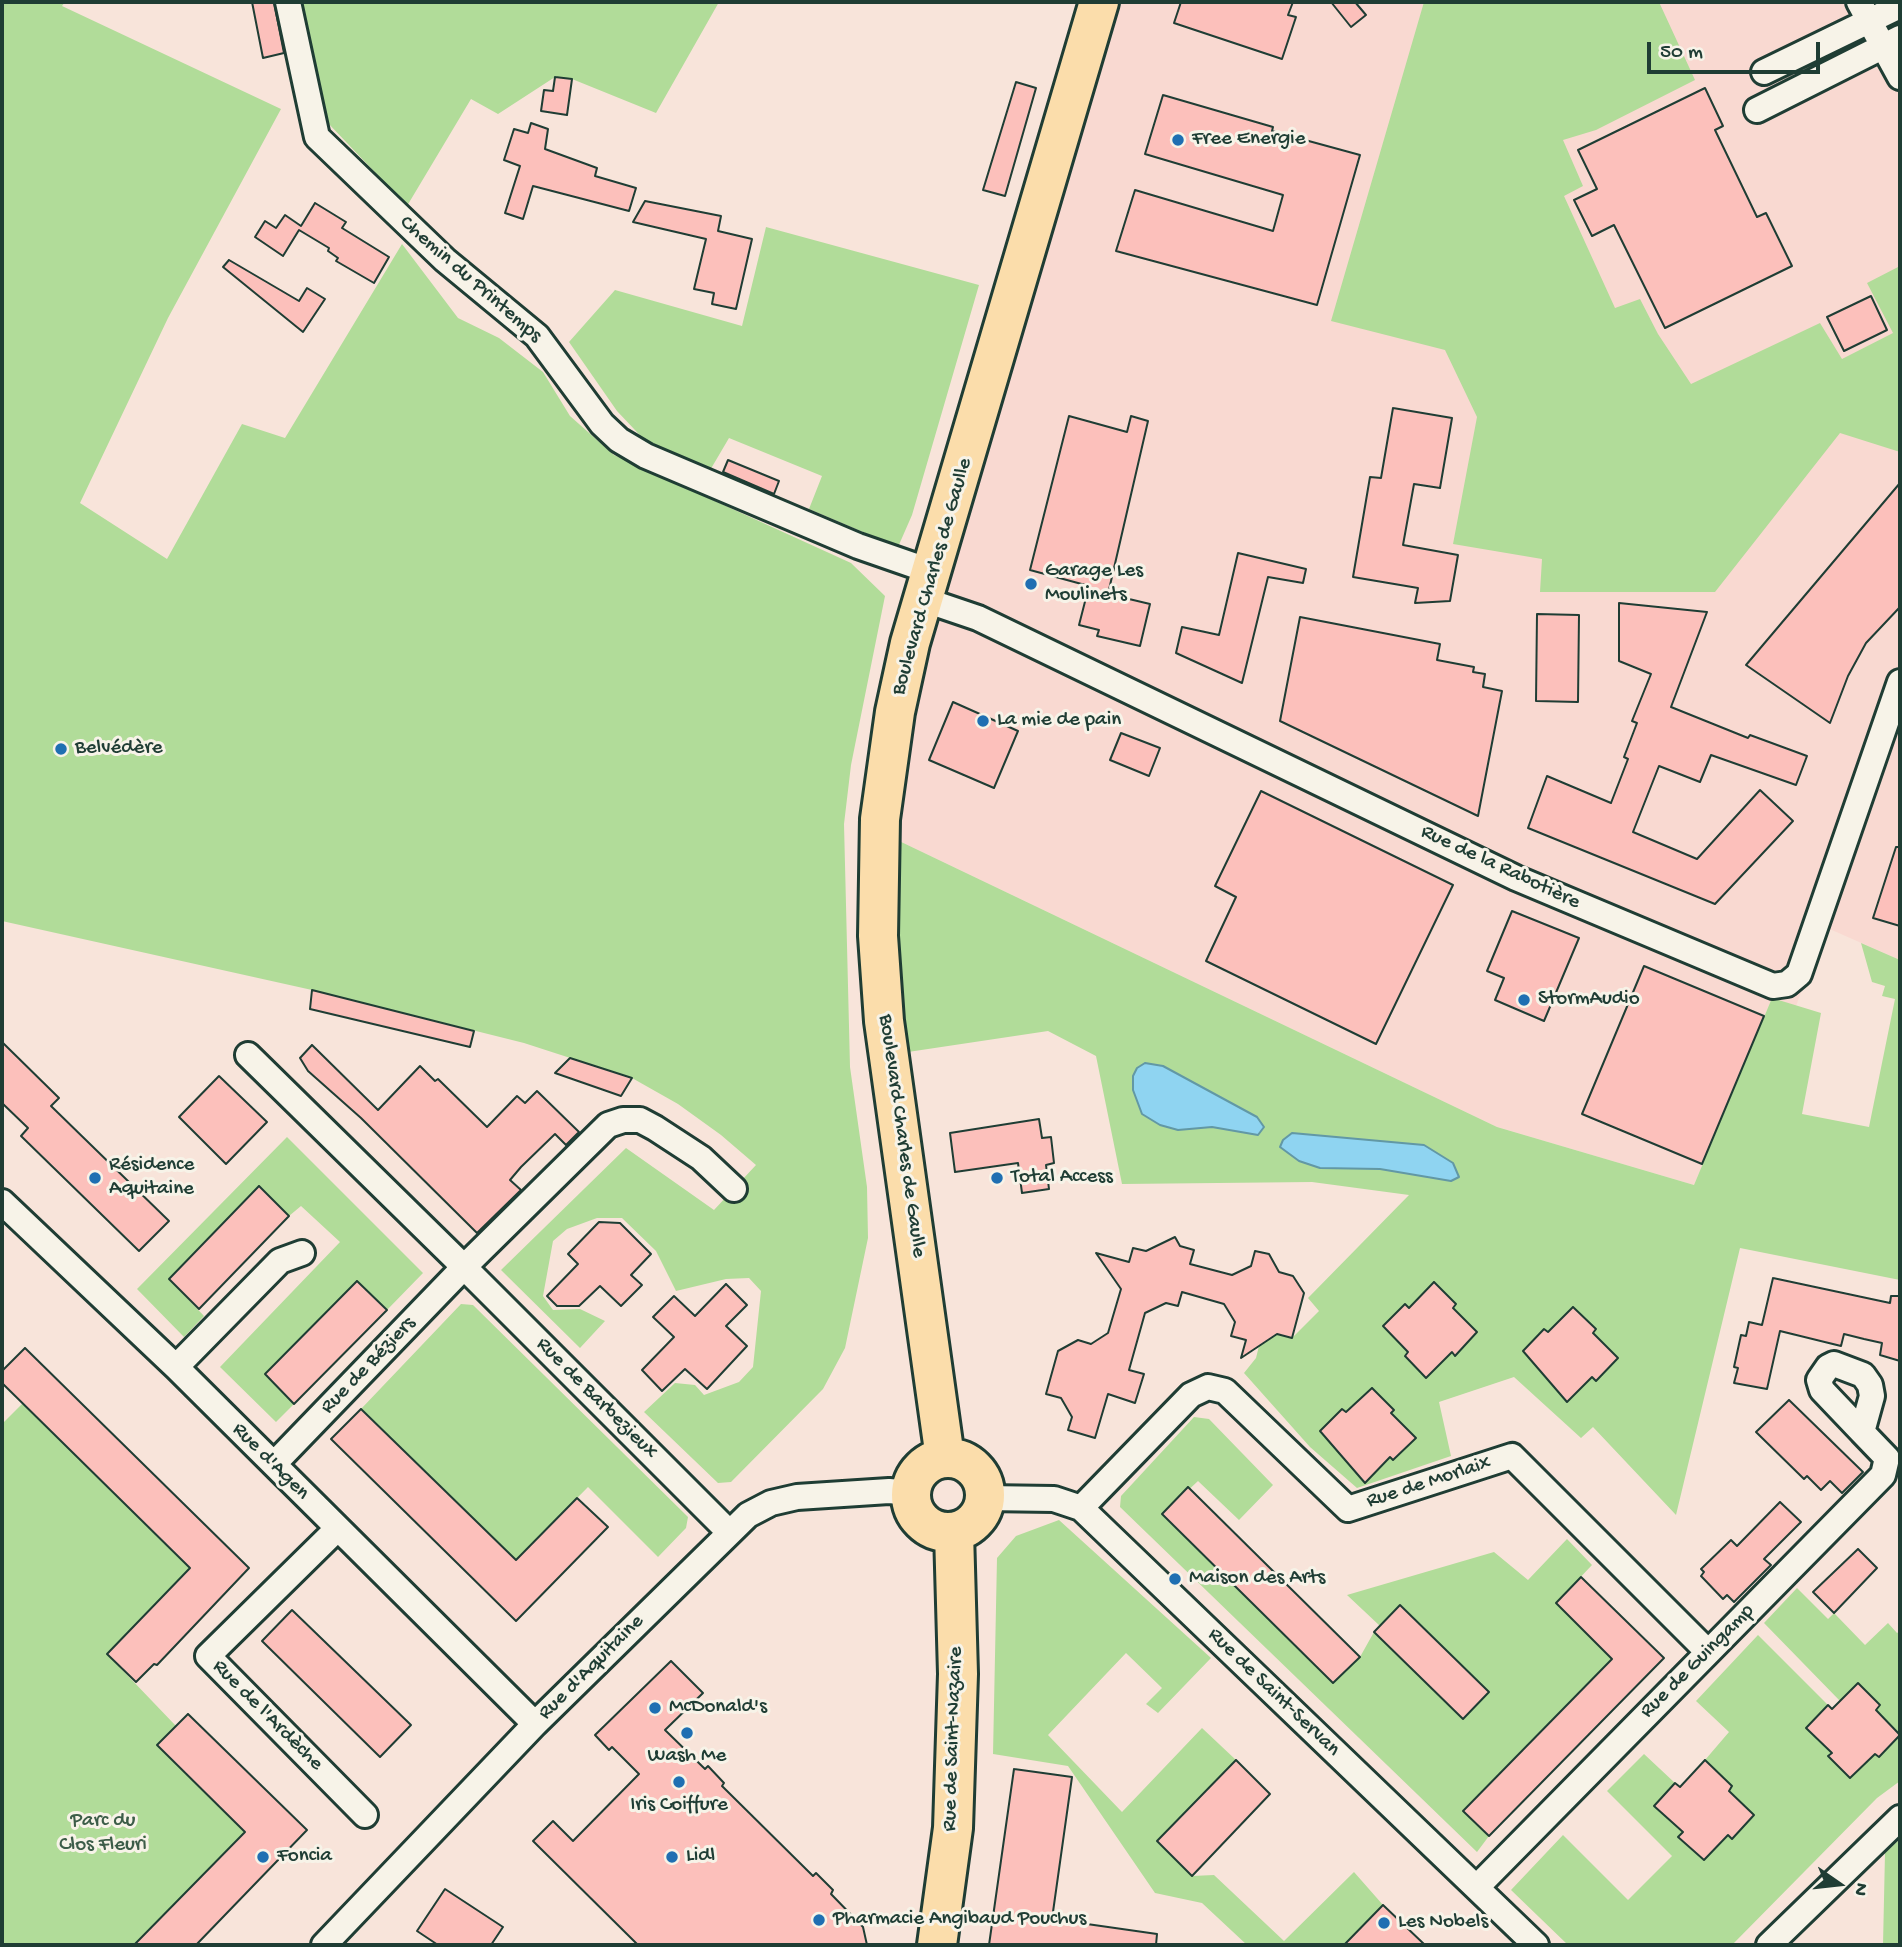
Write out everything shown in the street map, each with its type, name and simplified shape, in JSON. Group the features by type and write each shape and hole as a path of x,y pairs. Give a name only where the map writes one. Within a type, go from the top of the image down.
{"main road":[{"name":"Boulevard Charles de Gaulle","path":"945,1458 884,1021 878,936 880,819 902,677 926,585 951,495 962,474 1099,2"},
{"path":"945,1458 959,1460 976,1471 983,1484 985,1498 983,1508 974,1522 954,1532 939,1531 926,1525 916,1514 911,1493 920,1471 928,1464 945,1458"},
{"name":"Rue de Saint-Nazaire","path":"937,1945 953,1828 958,1674 954,1532"}],"street":[{"name":"Chemin du Printemps","path":"288,2 317,137 445,260 537,335 602,424 619,440 646,456 834,536 926,585"},
{"path":"1764,72 1864,12 1900,6"},
{"path":"1864,12 1891,42 1900,77"},
{"path":"1757,110 1891,42"},
{"name":"Rue de la Rabotière","path":"926,585 978,618 1516,878 1773,986 1787,984 1799,974 1885,717 1900,682"},
{"name":"Rue de Barbezieux","path":"248,1055 728,1531"},
{"name":"Rue de Béziers","path":"274,1464 464,1267 608,1125 622,1120 640,1119 701,1158 734,1189"},
{"name":"Rue d'Agen","path":"2,1202 176,1367 336,1530 535,1724"},
{"path":"176,1367 280,1261 302,1253"},
{"name":"Rue de Morlaix","path":"1081,1508 1191,1395 1208,1387 1225,1391 1348,1509 1512,1456 1708,1652"},
{"name":"Rue de Guingamp","path":"1477,1887 1883,1475 1887,1458 1862,1432"},
{"name":"Rue d'Aquitaine","path":"324,1945 535,1724 728,1531 748,1515 771,1503 797,1497 889,1491 911,1493"},
{"name":"Rue de Saint-Servan","path":"985,1498 1054,1499 1081,1508 1536,1945"},
{"name":"Rue de l'Ardèche","path":"336,1530 208,1656 365,1815"},
{"path":"1769,1945 1900,1818"}],"shaded area":[{"path":"1115,2 1900,2 1900,960 1825,927 1796,1006 1772,998 1694,1185 1497,1127 895,839 916,689"}],"green space":[{"path":"2,2 65,2 62,6 281,109 168,318 80,503 167,559 242,424 285,438 402,244 458,318 499,338 543,372 570,416 614,455 851,563 885,596 851,765 844,824 850,1067 867,1187 868,1238 845,1348 823,1389 731,1482 718,1483 644,1412 675,1383 695,1385 704,1395 739,1382 753,1367 761,1291 749,1278 726,1279 676,1291 656,1251 622,1218 597,1218 567,1229 553,1241 543,1296 553,1310 580,1309 605,1321 580,1348 501,1270 626,1148 714,1210 756,1165 721,1135 678,1104 632,1078 524,1043 312,990 2,921"},
{"path":"301,2 719,2 656,113 572,79 555,77 498,114 471,99 407,206 327,122"},
{"path":"1424,2 1659,2 1695,80 1596,130 1563,140 1583,186 1564,196 1615,308 1640,299 1658,334 1691,384 1820,323 1842,359 1893,333 1867,283 1900,266 1900,452 1840,433 1715,592 1540,592 1542,559 1453,544 1477,417 1445,350 1331,321"},
{"path":"766,227 979,285 912,515 898,547 809,509 822,476 729,438 709,472 651,447 617,411 569,342 615,290 742,326"},
{"path":"895,839 1497,1127 1694,1185 1772,998 1821,1013 1802,1114 1869,1127 1895,999 1882,996 1885,986 1872,982 1861,943 1900,960 1900,1280 1740,1248 1676,1515 1593,1427 1581,1438 1514,1377 1439,1402 1451,1456 1357,1488 1310,1447 1244,1373 1256,1358 1259,1346 1277,1334 1292,1338 1319,1311 1308,1298 1409,1195 1312,1182 1122,1184 1096,1056 1048,1031 908,1052 895,920"},
{"path":"287,1137 423,1273 387,1310 356,1282 265,1374 294,1404 276,1422 220,1367 340,1242 301,1206 289,1216 259,1186 169,1279 204,1316 184,1337 137,1289"},
{"path":"461,1304 473,1305 688,1517 686,1528 658,1557 588,1487 516,1560 361,1409"},
{"name":"Parc du Clos Fleuri","path":"23,1403 193,1571 183,1575 107,1654 176,1726 157,1745 248,1835 240,1838 134,1945 2,1945 2,1424"},
{"path":"1194,1417 1209,1419 1273,1485 1239,1520 1198,1481 1162,1515 1333,1683 1360,1657 1374,1632 1464,1719 1489,1692 1401,1605 1380,1626 1347,1595 1494,1552 1528,1580 1567,1539 1592,1565 1556,1603 1612,1659 1463,1810 1489,1836 1477,1852 1120,1507 1121,1496"},
{"path":"1059,1520 1211,1658 1158,1713 1146,1704 1162,1688 1126,1653 1048,1735 1122,1812 1202,1728 1236,1760 1157,1842 1192,1876 1214,1875 1284,1941 1354,1872 1383,1905 1349,1941 1353,1945 1247,1945 1202,1903 1155,1893 1068,1766 993,1754 997,1558 1016,1536"},
{"path":"1797,1588 1828,1619 1834,1613 1865,1645 1888,1623 1897,1633 1900,1631 1900,1734 1876,1710 1880,1704 1859,1684 1840,1701 1764,1623"},
{"path":"1758,1635 1828,1705 1807,1728 1832,1753 1829,1757 1850,1778 1875,1754 1879,1757 1900,1735 1900,1781 1877,1798 1732,1945 1568,1945 1511,1890 1563,1835 1628,1900 1672,1856 1607,1791 1644,1754 1675,1783 1654,1806 1683,1832 1678,1838 1703,1860 1728,1835 1732,1838 1754,1816 1729,1791 1732,1786 1705,1760 1729,1732 1696,1701"},
{"path":"1900,1839 1900,1945 1883,1945 1885,1853"}],"water":[{"path":"1145,1063 1163,1066 1257,1117 1264,1127 1258,1135 1212,1127 1178,1130 1160,1125 1142,1114 1133,1090 1133,1076 1137,1068"},
{"path":"1292,1133 1424,1145 1453,1163 1459,1177 1451,1181 1380,1169 1320,1168 1299,1161 1280,1147 1283,1140"}],"building":[{"path":"252,2 274,2 284,53 263,58"},
{"path":"1181,2 1293,2 1288,15 1296,17 1282,59 1174,23"},
{"path":"1331,2 1355,2 1366,15 1351,27"},
{"path":"555,77 572,79 567,115 541,111 544,90 553,91"},
{"path":"1016,82 1036,88 1005,196 983,190"},
{"path":"1705,88 1723,126 1715,130 1757,217 1766,213 1792,266 1665,328 1614,225 1592,236 1574,200 1597,189 1578,150"},
{"path":"1163,95 1273,127 1272,131 1360,155 1317,305 1116,251 1135,190 1273,231 1283,195 1145,154"},
{"path":"531,123 548,129 545,149 597,168 595,176 636,188 629,211 533,186 523,219 505,213 520,166 504,160 514,129 528,133"},
{"path":"645,201 721,216 718,231 752,239 736,309 712,304 714,293 694,289 706,239 633,222"},
{"path":"315,203 346,222 342,228 389,257 374,283 336,261 338,258 328,251 329,248 299,230 283,256 255,237 265,221 276,228 285,215 301,226"},
{"path":"229,260 299,301 307,288 325,299 303,332 223,267"},
{"path":"1871,296 1887,330 1844,351 1827,317"},
{"path":"1393,408 1452,418 1440,488 1414,484 1403,545 1458,555 1450,601 1415,603 1418,588 1353,577 1370,477 1381,478"},
{"path":"1069,416 1127,432 1131,416 1148,421 1108,594 1150,604 1140,646 1097,636 1099,630 1079,625 1089,586 1030,570"},
{"path":"728,460 779,481 774,494 723,472"},
{"path":"1900,483 1900,607 1866,643 1848,676 1830,723 1746,665"},
{"path":"1238,553 1306,569 1303,583 1268,577 1242,683 1176,653 1182,627 1219,635"},
{"path":"1619,603 1707,612 1671,707 1748,738 1750,735 1807,756 1796,785 1711,755 1700,782 1659,766 1633,832 1697,859 1760,790 1793,821 1715,904 1528,828 1547,776 1611,803 1628,759 1624,757 1637,723 1632,721 1651,674 1619,661"},
{"path":"1537,614 1579,615 1578,702 1536,701"},
{"path":"1300,617 1440,644 1437,660 1474,667 1473,672 1485,674 1483,687 1502,691 1478,816 1280,721"},
{"path":"953,702 1018,731 994,788 929,760"},
{"path":"1121,733 1160,748 1149,776 1110,760"},
{"path":"1261,791 1453,885 1376,1044 1206,961 1236,897 1215,886"},
{"path":"1896,847 1900,847 1900,926 1873,918"},
{"path":"1512,911 1579,938 1544,1021 1495,1000 1504,978 1487,971"},
{"path":"1644,966 1764,1016 1702,1164 1582,1114"},
{"path":"312,990 474,1031 470,1047 310,1009"},
{"name":"Résidence Aquitaine","path":"2,1042 59,1098 51,1106 169,1221 139,1251 21,1136 28,1128 2,1103"},
{"path":"312,1045 378,1110 420,1066 435,1081 438,1079 487,1127 517,1096 525,1103 537,1091 579,1132 566,1145 555,1134 521,1167 510,1180 521,1190 477,1233 361,1118 308,1071 300,1058"},
{"path":"570,1058 632,1078 621,1096 555,1073"},
{"path":"219,1076 267,1122 226,1164 179,1117"},
{"path":"1039,1119 1042,1138 1051,1137 1054,1163 1046,1165 1049,1189 1022,1193 1018,1163 955,1172 950,1133"},
{"path":"259,1186 289,1216 199,1309 169,1279"},
{"path":"599,1222 620,1223 651,1254 631,1275 642,1285 621,1306 600,1286 579,1306 557,1306 547,1296 578,1264 568,1254"},
{"path":"1175,1237 1180,1246 1194,1250 1190,1264 1232,1275 1251,1266 1255,1251 1269,1254 1279,1272 1293,1276 1304,1293 1292,1338 1277,1334 1241,1358 1246,1340 1231,1336 1235,1322 1224,1304 1182,1292 1178,1306 1166,1303 1145,1313 1129,1370 1144,1374 1135,1403 1108,1394 1095,1438 1068,1430 1072,1417 1061,1398 1046,1394 1058,1351 1078,1340 1091,1344 1108,1333 1121,1289 1096,1253 1129,1262 1133,1248 1146,1251"},
{"path":"1773,1278 1890,1303 1891,1296 1900,1296 1900,1361 1880,1355 1882,1343 1844,1334 1841,1346 1780,1331 1767,1389 1734,1383 1738,1368 1734,1367 1741,1335 1746,1336 1749,1322 1762,1325"},
{"path":"357,1281 387,1310 294,1404 265,1374"},
{"path":"1434,1282 1456,1304 1453,1308 1477,1332 1455,1356 1452,1352 1426,1378 1405,1356 1408,1352 1383,1326 1405,1304 1409,1308"},
{"path":"726,1284 747,1305 726,1326 747,1346 707,1389 685,1369 662,1391 642,1370 674,1337 653,1317 674,1296 695,1316"},
{"path":"1573,1307 1596,1329 1593,1333 1618,1358 1596,1381 1592,1377 1567,1402 1523,1351 1544,1329 1548,1332"},
{"path":"25,1348 249,1568 157,1665 154,1664 136,1682 107,1654 190,1568 2,1383 2,1371"},
{"path":"1372,1388 1394,1410 1391,1413 1416,1438 1393,1460 1390,1457 1365,1483 1320,1431 1342,1409 1346,1412"},
{"path":"1789,1400 1863,1472 1842,1493 1830,1481 1821,1490 1807,1476 1804,1479 1756,1432"},
{"path":"361,1409 516,1560 577,1498 608,1527 516,1621 331,1439"},
{"path":"1188,1487 1360,1657 1333,1683 1162,1514"},
{"path":"1780,1502 1801,1522 1764,1559 1771,1565 1734,1602 1727,1595 1723,1599 1701,1576 1704,1572 1701,1569 1731,1540 1737,1546"},
{"path":"1858,1549 1877,1568 1834,1613 1813,1592"},
{"path":"1581,1577 1664,1658 1489,1836 1463,1811 1612,1659 1556,1603"},
{"path":"1400,1605 1489,1692 1463,1719 1374,1632"},
{"path":"292,1610 411,1725 380,1757 262,1641"},
{"name":"Lidl","path":"671,1661 703,1693 665,1730 705,1769 708,1766 724,1783 722,1786 813,1876 816,1873 833,1890 831,1894 863,1927 867,1945 638,1945 533,1841 553,1821 573,1841 639,1774 612,1747 609,1750 595,1735"},
{"path":"1858,1683 1880,1705 1876,1710 1900,1735 1879,1757 1875,1754 1850,1778 1828,1756 1832,1753 1806,1728 1828,1705 1832,1709"},
{"path":"188,1714 307,1830 196,1945 134,1945 245,1832 157,1745"},
{"path":"1236,1760 1270,1794 1192,1876 1157,1841"},
{"path":"1705,1760 1732,1786 1729,1791 1754,1815 1732,1839 1728,1835 1704,1860 1678,1837 1683,1832 1654,1806 1675,1783 1680,1787"},
{"path":"1014,1769 1072,1777 1052,1919 1157,1934 1156,1945 989,1945"},
{"path":"445,1889 503,1927 491,1945 438,1945 417,1931"},
{"name":"Les Nobels","path":"1383,1905 1425,1945 1344,1945"}],"place":[{"name":"Free Energie","path":"1178,140"},
{"name":"Garage Les Moulinets","path":"1031,584"},
{"name":"La mie de pain","path":"983,721"},
{"name":"Belvédère","path":"61,749"},
{"name":"StormAudio","path":"1524,1000"},
{"name":"Résidence Aquitaine","path":"95,1178"},
{"name":"Total Access","path":"997,1178"},
{"name":"Maison des Arts","path":"1175,1579"},
{"name":"McDonald's","path":"655,1708"},
{"name":"Wash Me","path":"687,1733"},
{"name":"Iris Coiffure","path":"679,1782"},
{"name":"Foncia","path":"263,1857"},
{"name":"Lidl","path":"672,1857"},
{"name":"Pharmacie Angibaud Pouchus","path":"819,1920"},
{"name":"Les Nobels","path":"1384,1923"}]}
